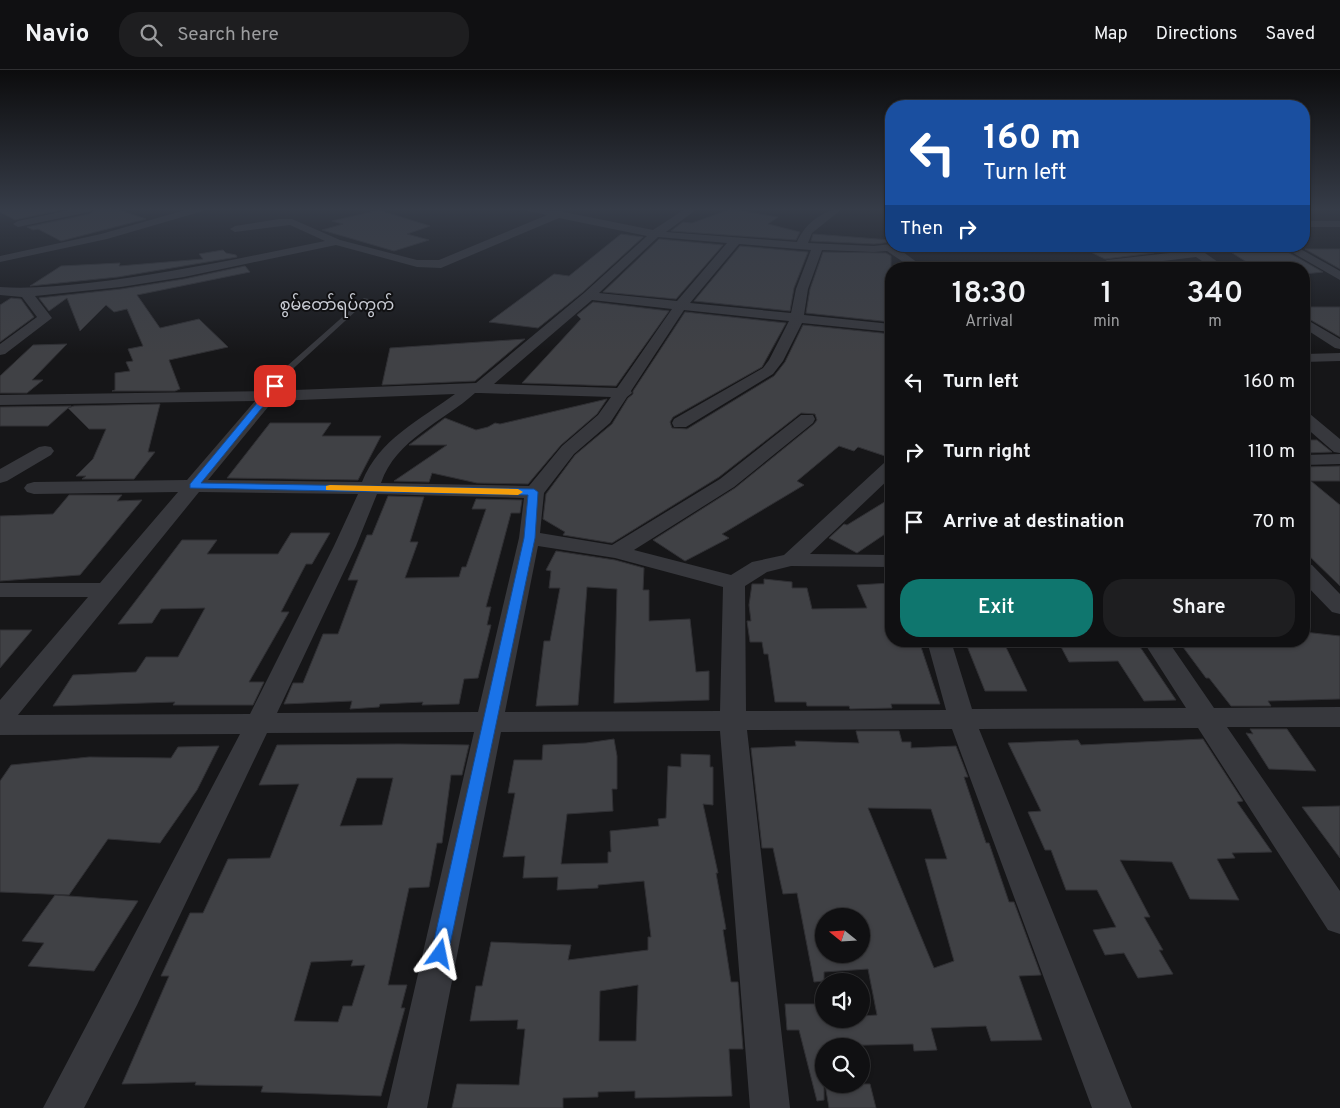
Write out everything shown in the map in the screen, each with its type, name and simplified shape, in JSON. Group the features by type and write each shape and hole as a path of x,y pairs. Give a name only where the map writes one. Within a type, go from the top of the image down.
{"street":[{"path":"0,290 26,294 121,283 184,273 260,257"},
{"path":"396,257 417,263 441,264 456,257"},
{"path":"63,1108 124,992 258,724 345,546 376,470 387,454 408,436 475,389 589,296 629,257"},
{"path":"406,1108 529,538 534,492 568,450 604,419 624,393 645,357 680,306 721,257"},
{"path":"680,423 768,371 776,361 797,319 802,289 814,257"},
{"path":"1125,262 1167,257"},
{"path":"1307,257 1340,276"},
{"path":"0,351 44,318 26,294"},
{"path":"589,296 885,327"},
{"path":"1310,326 1340,346"},
{"path":"1310,358 1340,357"},
{"path":"0,400 268,396 475,389 624,393"},
{"path":"0,718 268,396"},
{"path":"616,552 727,483 807,420"},
{"path":"1310,423 1340,448"},
{"path":"0,478 44,451"},
{"path":"1310,460 1340,459"},
{"path":"791,560 885,473"},
{"path":"34,488 193,486 534,492"},
{"path":"529,538 616,552 734,583 760,567 791,560 885,561"},
{"path":"1310,576 1340,607"},
{"path":"734,583 733,721 770,1108"},
{"path":"0,590 107,590"},
{"path":"941,647 962,720 1112,1108"},
{"path":"1159,647 1340,919"},
{"path":"0,725 1340,717"}],"lane":[{"path":"268,396 281,376 366,299"}],"building":[{"path":"202,257 234,257 118,277 30,286 61,266 120,263 119,266 203,259"},
{"path":"592,257 621,257 583,292 538,328 489,322 554,274 569,276"},
{"path":"640,257 712,257 676,299 603,292"},
{"path":"730,257 806,257 794,288 790,311 694,301"},
{"path":"821,257 891,257 891,262 885,262 885,321 806,313 810,289"},
{"path":"1239,257 1297,257 1305,262 1247,262"},
{"path":"1320,257 1340,257 1340,269"},
{"path":"1310,265 1323,272 1310,273"},
{"path":"245,266 250,272 137,295 160,328 199,319 228,347 169,360 180,389 175,391 112,391 115,390 115,373 130,371 126,362 133,361 128,349 143,346 127,309 114,312 106,305 80,331 67,298 49,311 39,298 121,289 184,279"},
{"path":"11,298 21,299 34,317 0,342 0,305"},
{"path":"593,302 669,311 616,386 522,383 581,319 577,315"},
{"path":"1310,307 1340,307 1340,337 1310,320"},
{"path":"685,312 786,323 762,367 673,417 670,422 672,428 687,429 774,376 785,362 803,325 885,333 885,456 858,447 854,451 839,446 797,481 804,485 722,534 729,538 685,561 653,540 735,488 817,420 815,414 801,413 719,477 612,543 563,535 565,532 543,519 546,494 575,455 612,424 628,398 633,394 633,391"},
{"path":"525,339 475,381 382,385 390,348"},
{"path":"67,344 32,380 43,380 27,393 0,393 0,376 33,345"},
{"path":"607,399 597,414 561,445 528,484 477,483 432,473 429,482 394,481 447,445 409,445 445,418 476,430 495,423 500,424"},
{"path":"160,404 148,452 155,452 134,479 82,479 86,476 76,476 93,459 106,429 89,429 68,408 74,406"},
{"path":"71,406 48,426 0,426 0,407"},
{"path":"270,423 331,423 322,436 381,436 358,480 227,478"},
{"path":"1310,440 1317,440 1332,452 1310,453"},
{"path":"1340,466 1340,481 1311,481 1340,505 1340,586 1310,557 1310,467"},
{"path":"69,495 122,495 117,501 142,500 80,575 0,581 0,516 53,514"},
{"path":"388,496 424,497 410,542 418,542 405,578 459,577 462,567 466,567 486,509 472,509 476,499 522,500 520,513 511,513 486,607 491,607 487,625 491,625 478,678 464,679 459,704 422,705 423,702 380,704 379,707 350,709 352,701 284,704 293,683 303,683 323,634 338,634 358,580 348,580 367,535 372,535"},
{"path":"885,502 885,534 857,553 829,538 844,524 847,525"},
{"path":"291,533 330,533 312,564 306,564 281,612 289,612 249,682 264,682 253,705 173,705 175,702 53,706 73,675 136,672 146,657 178,657 205,608 161,609 152,623 118,624 182,540 217,540 207,554 278,554"},
{"path":"556,551 615,560 644,568 643,590 649,590 649,621 690,619 696,672 709,671 709,700 614,703 617,589 587,587 578,705 536,706 544,641 550,641 560,588 549,588 551,571 546,570"},
{"path":"764,579 792,582 792,588 807,588 812,609 867,608 857,585 885,583 885,647 921,647 940,704 891,704 892,708 850,709 849,706 807,706 806,702 775,702 768,654 764,654 762,642 750,642 747,621 751,621 749,605 752,584 764,584"},
{"path":"0,630 32,630 0,668"},
{"path":"1310,633 1340,636 1340,699 1268,701 1271,706 1231,706 1209,678 1206,678 1183,647 1310,647"},
{"path":"967,647 1006,647 1027,691 985,691"},
{"path":"1061,647 1140,647 1176,700 1144,701 1118,661 1069,662"},
{"path":"1250,729 1287,729 1316,771 1269,769 1246,733 1253,734"},
{"path":"856,731 899,731 902,742 911,742 911,748 956,746 968,777 964,777 986,843 989,843 1009,902 1014,902 1041,975 1019,976 1042,1040 991,1041 986,1026 931,1028 937,1050 914,1051 913,1044 870,1045 870,1038 815,1038 815,1093 824,1093 824,1100 817,1101 799,1030 787,1030 785,1004 815,1004 815,1028 870,1028 870,1015 877,1015 868,969 815,973 814,982 797,893 783,894 773,848 762,848 751,748 796,746 795,741 859,743","holes":["868,808 931,809 947,859 925,859 954,961 934,968"]},
{"path":"614,739 617,756 617,789 612,789 613,811 567,814 561,864 608,863 608,852 611,852 610,831 659,826 658,819 666,818 668,766 681,767 681,754 710,755 710,767 713,767 713,805 703,804 718,873 716,873 726,929 723,930 731,982 738,982 743,1049 729,1049 732,1096 635,1098 635,1091 598,1092 598,1097 563,1098 563,1108 452,1108 457,1084 519,1085 525,1029 517,1029 518,1020 470,1021 476,986 482,986 491,942 571,945 568,960 648,950 648,937 651,937 644,881 598,885 598,888 557,890 558,877 523,878 525,856 503,857 515,793 508,793 514,760 542,760 543,745 586,743","holes":["638,985 636,1041 599,1041 600,991"]},
{"path":"1203,739 1243,801 1237,802 1272,852 1232,853 1235,858 1217,859 1239,900 1190,899 1172,862 1120,860 1150,917 1144,917 1163,950 1159,950 1173,974 1138,978 1124,953 1105,955 1093,930 1116,927 1097,890 1066,890 1051,850 1045,850 1028,812 1041,811 1008,743 1078,740 1081,745"},
{"path":"277,745 469,745 462,775 451,775 442,843 437,843 429,887 409,888 388,985 407,985 401,1008 405,1008 381,1096 261,1092 263,1086 195,1085 196,1082 122,1084 169,976 161,976 190,913 203,913 228,859 270,858 299,784 259,785","holes":["357,778 393,778 382,825 340,826","353,960 351,966 365,965 352,1006 343,1006 338,1022 294,1021 311,962"]},
{"path":"219,746 197,790 160,843 108,839 69,895 0,892 0,781 11,765 89,757 171,758 178,747"},
{"path":"1340,806 1340,858 1302,807"},
{"path":"55,895 138,901 94,971 28,966 44,943 22,941"},
{"path":"870,1084 876,1108 829,1108 826,1093 870,1093"}],"slow traffic":[{"path":"330,488 518,492"}],"district":[{"name":"စွမ်တော်ရပ်ကွက်","path":"337,304"}],"route":[{"path":"275,386 193,486 534,492 529,538 440,954"}]}
